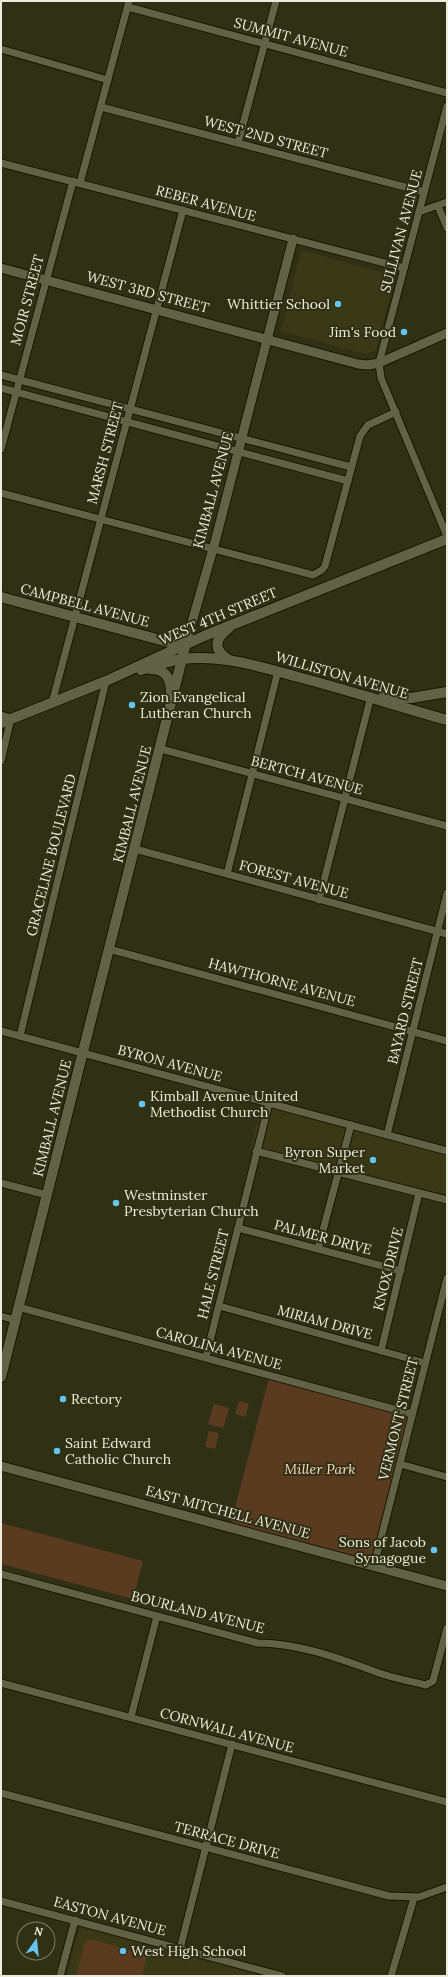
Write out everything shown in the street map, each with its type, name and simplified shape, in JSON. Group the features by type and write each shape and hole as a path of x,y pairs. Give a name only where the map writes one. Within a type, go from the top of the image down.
{"main road":[{"name":"WEST 4TH STREET","path":"1,723 6,717 52,703 186,643 447,537"},
{"name":"CAMPBELL AVENUE","path":"1,597 168,642 186,643"},
{"path":"229,660 219,652 217,646 218,641 221,635 239,622"},
{"name":"KIMBALL AVENUE","path":"1,1377 186,643"},
{"name":"WILLISTON AVENUE","path":"106,680 182,659 229,660 278,671 371,696 395,705 447,720"},
{"path":"142,670 157,669 167,674 171,687 171,705"},
{"path":"371,696 411,698 447,692"}],"street":[{"path":"238,143 276,1"},
{"name":"SUMMIT AVENUE","path":"128,4 447,93"},
{"name":"MOIR STREET","path":"1,449 46,280 100,107 128,4"},
{"path":"1,49 108,80"},
{"name":"SULLIVAN AVENUE","path":"379,363 447,106"},
{"name":"WEST 2ND STREET","path":"100,107 424,192"},
{"name":"REBER AVENUE","path":"1,163 404,268"},
{"path":"419,212 447,202"},
{"path":"438,206 447,228"},
{"name":"MARSH STREET","path":"52,703 183,210"},
{"name":"KIMBALL AVENUE","path":"186,643 213,549 293,239"},
{"name":"WEST 3RD STREET","path":"1,268 267,338 358,364 368,365 379,363 447,333"},
{"path":"379,363 381,378 447,537"},
{"path":"1,374 351,467"},
{"path":"1,388 348,481"},
{"path":"1,493 306,574 318,573 325,566 360,436 364,429 377,420 396,412"},
{"path":"227,874 278,671"},
{"name":"GRACELINE BOULEVARD","path":"20,1036 106,680"},
{"path":"319,900 371,696"},
{"path":"1,761 6,717"},
{"name":"BERTCH AVENUE","path":"160,749 447,826"},
{"name":"FOREST AVENUE","path":"135,849 447,934"},
{"name":"BAYARD STREET","path":"387,1135 447,893"},
{"name":"HAWTHORNE AVENUE","path":"109,949 447,1041"},
{"name":"BYRON AVENUE","path":"1,1031 447,1151"},
{"name":"HALE STREET","path":"206,1357 256,1152 270,1103"},
{"path":"318,1249 351,1125"},
{"path":"256,1152 447,1200"},
{"path":"1,1183 47,1195"},
{"name":"KNOX DRIVE","path":"381,1350 419,1193"},
{"name":"PALMER DRIVE","path":"238,1228 401,1271"},
{"name":"VERMONT STREET","path":"374,1566 447,1278"},
{"name":"MIRIAM DRIVE","path":"219,1306 425,1362"},
{"name":"CAROLINA AVENUE","path":"18,1307 412,1414"},
{"path":"1,1316 15,1320"},
{"path":"400,1464 447,1477"},
{"name":"EAST MITCHELL AVENUE","path":"1,1466 447,1586"},
{"name":"BOURLAND AVENUE","path":"1,1574 257,1643 279,1643 352,1663 377,1673 426,1685 433,1681 447,1628"},
{"path":"131,1717 157,1616"},
{"name":"CORNWALL AVENUE","path":"1,1683 447,1802"},
{"path":"180,1949 232,1744"},
{"name":"TERRACE DRIVE","path":"1,1793 389,1896 414,1898 429,1895 447,1887"},
{"path":"391,1976 414,1898"},
{"name":"EASTON AVENUE","path":"1,1901 282,1976"},
{"path":"60,1976 75,1920"}],"shaded area":[{"name":"Whittier School","path":"301,250 395,276 376,351 365,354 281,331"},
{"path":"262,1105 447,1155 447,1195 250,1149"},
{"name":"West High School","path":"80,1925 263,1976 67,1976"}],"green space":[{"name":"Miller Park","path":"269,1378 409,1416 371,1560 231,1523"},
{"path":"239,1401 249,1404 245,1417 235,1414"},
{"path":"214,1404 229,1408 223,1428 208,1424"},
{"path":"209,1431 219,1433 215,1449 205,1447"},
{"path":"1,1523 143,1561 133,1599 1,1564"},
{"path":"90,1939 147,1955 142,1976 76,1976 85,1942"}],"place":[{"name":"Whittier School","path":"338,304"},
{"name":"Jim's Food","path":"404,332"},
{"name":"Zion Evangelical Lutheran Church","path":"132,705"},
{"name":"Kimball Avenue United Methodist Church","path":"142,1104"},
{"name":"Byron Super Market","path":"373,1160"},
{"name":"Westminster Presbyterian Church","path":"116,1203"},
{"name":"Rectory","path":"63,1399"},
{"name":"Saint Edward Catholic Church","path":"57,1451"},
{"name":"Sons of Jacob Synagogue","path":"434,1550"},
{"name":"West High School","path":"123,1951"}]}
